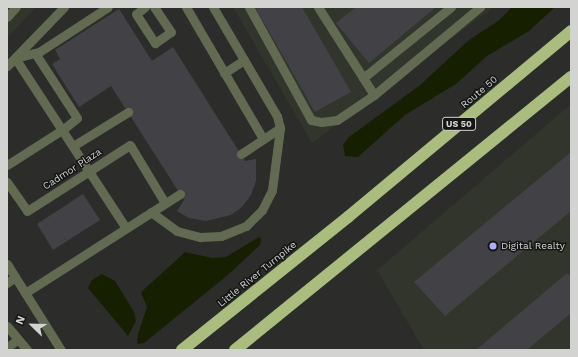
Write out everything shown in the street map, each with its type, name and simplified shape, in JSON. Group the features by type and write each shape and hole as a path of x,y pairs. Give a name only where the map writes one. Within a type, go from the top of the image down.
{"highway":[{"name":"Route 50","path":"348,218 571,32"},
{"path":"235,350 571,77"},
{"name":"Little River Turnpike","path":"182,350 348,218"}],"street":[{"path":"7,17 16,7"},
{"path":"7,66 64,7"},
{"path":"15,58 35,53 108,7"},
{"path":"145,7 136,14 155,43 171,32 154,7"},
{"path":"186,7 263,139"},
{"path":"151,212 177,231 200,237 221,236 246,226 262,210 272,190 280,128 277,116 214,7"},
{"path":"250,7 311,120 321,122 337,120 374,95 480,7"},
{"path":"318,7 374,95"},
{"path":"363,78 451,7"},
{"path":"7,165 78,118 35,53"},
{"path":"15,58 126,228"},
{"path":"224,72 244,60"},
{"path":"73,146 128,112"},
{"path":"241,154 280,128"},
{"name":"Cadmor Plaza","path":"7,182 27,211 130,146 165,203"},
{"path":"25,293 180,194"},
{"path":"7,264 60,350"},
{"path":"7,283 15,277"},
{"path":"7,327 27,350"},
{"path":"9,346 18,339"}],"shaded area":[{"path":"7,7 36,7 7,38"},
{"path":"233,7 494,7 312,143"},
{"path":"512,7 555,7 529,31 487,56 456,84 405,115 358,157 345,156 343,145 349,137 419,86 469,40 498,21"},
{"path":"571,104 571,350 424,350 377,270"},
{"path":"259,237 261,239 260,245 229,274 144,343 137,344 138,334 147,307 141,292 185,252 212,258 226,257"},
{"path":"102,274 115,281 134,312 136,321 128,336 88,288 92,280"}],"building":[{"path":"255,7 302,7 351,92 315,112"},
{"path":"356,7 436,7 369,63 336,23"},
{"path":"119,9 152,61 173,47 245,161 256,159 256,181 251,195 242,207 231,215 206,221 189,218 177,211 184,200 111,86 79,107 52,64 60,59 55,50"},
{"name":"Digital Realty","path":"571,152 571,211 445,316 414,282"},
{"path":"83,194 100,220 53,250 37,224"},
{"path":"567,273 571,277 571,313 527,350 476,350"}],"place":[{"name":"Digital Realty","path":"493,246"}]}
